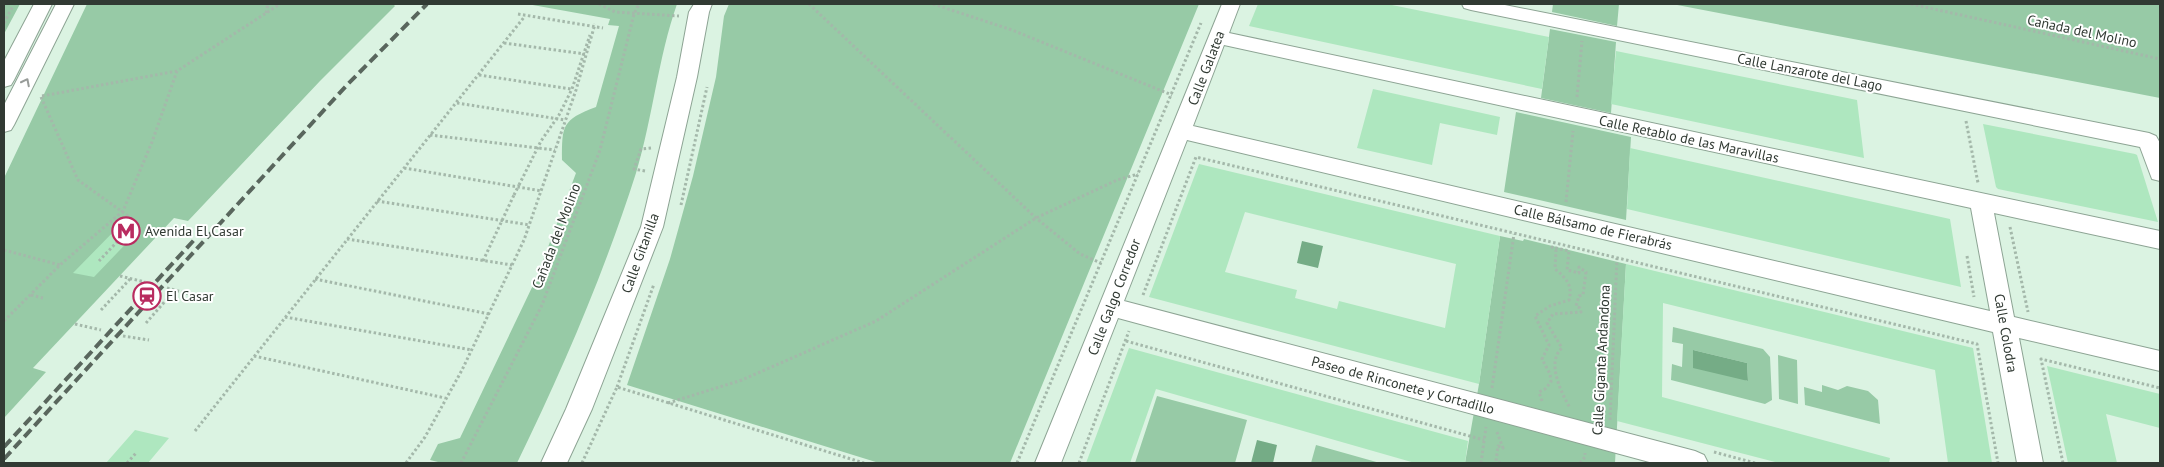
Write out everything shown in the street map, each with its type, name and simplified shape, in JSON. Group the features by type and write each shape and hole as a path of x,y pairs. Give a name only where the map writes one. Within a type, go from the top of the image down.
{"street":[{"path":"4,80 43,4"},
{"path":"4,125 65,4"},
{"name":"Calle Gitanilla","path":"554,463 579,409 652,227 699,12 703,4"},
{"name":"Calle Galatea","path":"1180,131 1230,4"},
{"name":"Calle Lanzarote del Lago","path":"1471,4 2150,141 2160,173"},
{"name":"Calle Retablo de las Maravillas","path":"1218,37 2160,240"},
{"name":"Calle Bálsamo de Fierabrás","path":"1180,131 2160,362"},
{"name":"Calle Galgo Corredor","path":"1048,463 1180,131"},
{"name":"Calle Colodra","path":"1982,202 2030,463"},
{"name":"Paseo de Rinconete y Cortadillo","path":"1111,307 1695,463"}],"path":[{"path":"4,23 14,4"},
{"path":"266,14 268,4"},
{"path":"16,102 177,71 280,4"},
{"path":"600,4 615,12 682,16"},
{"name":"Cañada del Molino","path":"461,463 545,296 603,142 634,14 639,4"},
{"path":"809,4 1036,218 1080,254 1101,263"},
{"path":"933,4 1012,30 1171,94"},
{"name":"Cañada del Molino","path":"1911,4 2160,59"},
{"path":"518,14 604,28"},
{"path":"195,431 525,16"},
{"path":"1017,463 1201,22"},
{"path":"483,261 538,148 571,90 586,54 594,31 594,25"},
{"path":"1561,245 1584,26"},
{"path":"504,42 586,54"},
{"path":"406,463 425,437 472,350 530,225 576,90 586,54"},
{"path":"4,321 60,265 122,211 152,142 177,71"},
{"path":"478,75 576,90"},
{"path":"42,96 78,180 131,218 132,226 99,261"},
{"path":"456,103 565,120"},
{"path":"1962,103 1982,202"},
{"path":"430,135 555,150"},
{"path":"639,170 634,168 642,149 647,148"},
{"path":"1079,463 1196,157 1977,344 1998,463"},
{"path":"404,168 542,191"},
{"path":"668,403 742,380 876,321 1036,218 1117,180 1138,174"},
{"path":"378,201 530,225"},
{"path":"2006,207 2029,318"},
{"path":"1481,463 1484,440 1497,410 1514,234"},
{"path":"347,239 512,265"},
{"path":"1497,410 1526,401 1542,402 1539,392 1547,390 1551,385 1551,376 1542,359 1549,346 1546,335 1535,320 1535,316 1540,315 1550,305 1560,304 1569,300 1572,292 1570,284 1555,269 1556,251 1552,247 1569,251 1567,270 1579,273 1579,266 1586,272 1583,295 1579,296 1576,306 1580,308 1581,312 1576,314 1571,311 1553,314 1547,323 1548,329 1558,340 1562,348 1556,353 1554,362 1562,394 1571,409 1566,413 1583,433 1586,444 1585,457 1580,463"},
{"path":"4,250 60,265"},
{"name":"Calle Giganta Andandona","path":"1609,440 1617,258"},
{"path":"120,276 145,282"},
{"path":"101,310 131,278"},
{"path":"315,279 489,314"},
{"path":"167,288 190,294"},
{"path":"146,323 175,290"},
{"path":"31,294 42,298"},
{"path":"285,317 472,350"},
{"path":"75,324 101,330"},
{"path":"123,336 148,340"},
{"path":"1126,341 1484,440"},
{"path":"254,356 446,398"},
{"path":"2063,463 2041,359 2160,388"},
{"path":"582,463 617,387 864,463"},
{"path":"1497,410 1502,416 1497,432 1503,448 1498,446 1496,461 1501,463"},
{"path":"128,463 137,452"}],"shaded area":[{"path":"4,4 20,4 4,34"},
{"path":"87,4 393,4 395,6 320,81 188,221 174,218 33,368 46,372 4,418 4,178"},
{"path":"527,4 677,4 665,45 642,152 624,210 582,320 517,463 442,463 430,460 438,444 460,438 536,279 576,173 562,160 564,131 570,120 596,107 619,26 608,25 610,19"},
{"path":"729,4 1199,4 1010,463 879,463 627,385 670,259 693,176 716,77 724,16"},
{"path":"1553,4 1619,4 1617,26 1552,12"},
{"path":"1672,4 2160,4 2160,98"},
{"path":"1550,29 1616,42 1611,113 1541,98"},
{"path":"1516,112 1631,137 1626,220 1504,192"},
{"path":"1500,236 1523,241 1524,239 1626,264 1615,463 1465,463 1479,384"},
{"path":"1302,241 1323,246 1318,268 1297,263"},
{"path":"1673,327 1763,349 1770,357 1772,400 1765,404 1671,380 1672,364 1682,367 1683,344 1672,342","holes":["1693,350 1747,363 1748,381"]},
{"path":"1693,350 1747,363 1748,381 1693,368"},
{"path":"1778,355 1797,360 1798,404 1779,399"},
{"path":"1822,385 1838,390 1847,386 1868,391 1878,400 1880,424 1805,405 1804,387 1822,392"},
{"path":"1157,396 1247,420 1235,463 1135,463"},
{"path":"1257,440 1277,445 1273,463 1251,463"},
{"path":"1316,445 1380,463 1311,463"}],"building":[{"path":"1258,4 1387,4 1549,37 1542,89 1249,26"},
{"path":"1616,51 1857,100 1864,158 1611,104"},
{"path":"1373,89 1500,117 1497,135 1440,123 1432,165 1357,148"},
{"path":"1983,124 2137,155 2158,222 1998,189"},
{"path":"1630,148 1950,219 1961,287 1627,209"},
{"path":"1199,164 1500,236 1479,384 1149,297","holes":["1245,212 1456,264 1445,328 1339,301 1337,309 1295,298 1297,290 1225,272"]},
{"path":"121,224 141,228 94,277 73,273"},
{"path":"1626,264 1973,348 1992,463 1948,463 1935,370 1663,303 1662,397 1890,458 1889,463 1779,463 1617,421"},
{"path":"1129,348 1468,441 1465,463 1415,463 1156,389 1130,463 1086,463"},
{"path":"2047,366 2160,394 2160,428 2106,414 2117,463 2068,463"},
{"path":"135,430 169,438 148,463 106,463"}],"railway":[{"path":"4,459 347,85 427,4"},
{"path":"4,447 195,239"}],"place":[{"name":"Avenida El Casar","path":"126,231"},
{"name":"El Casar","path":"147,296"}]}
